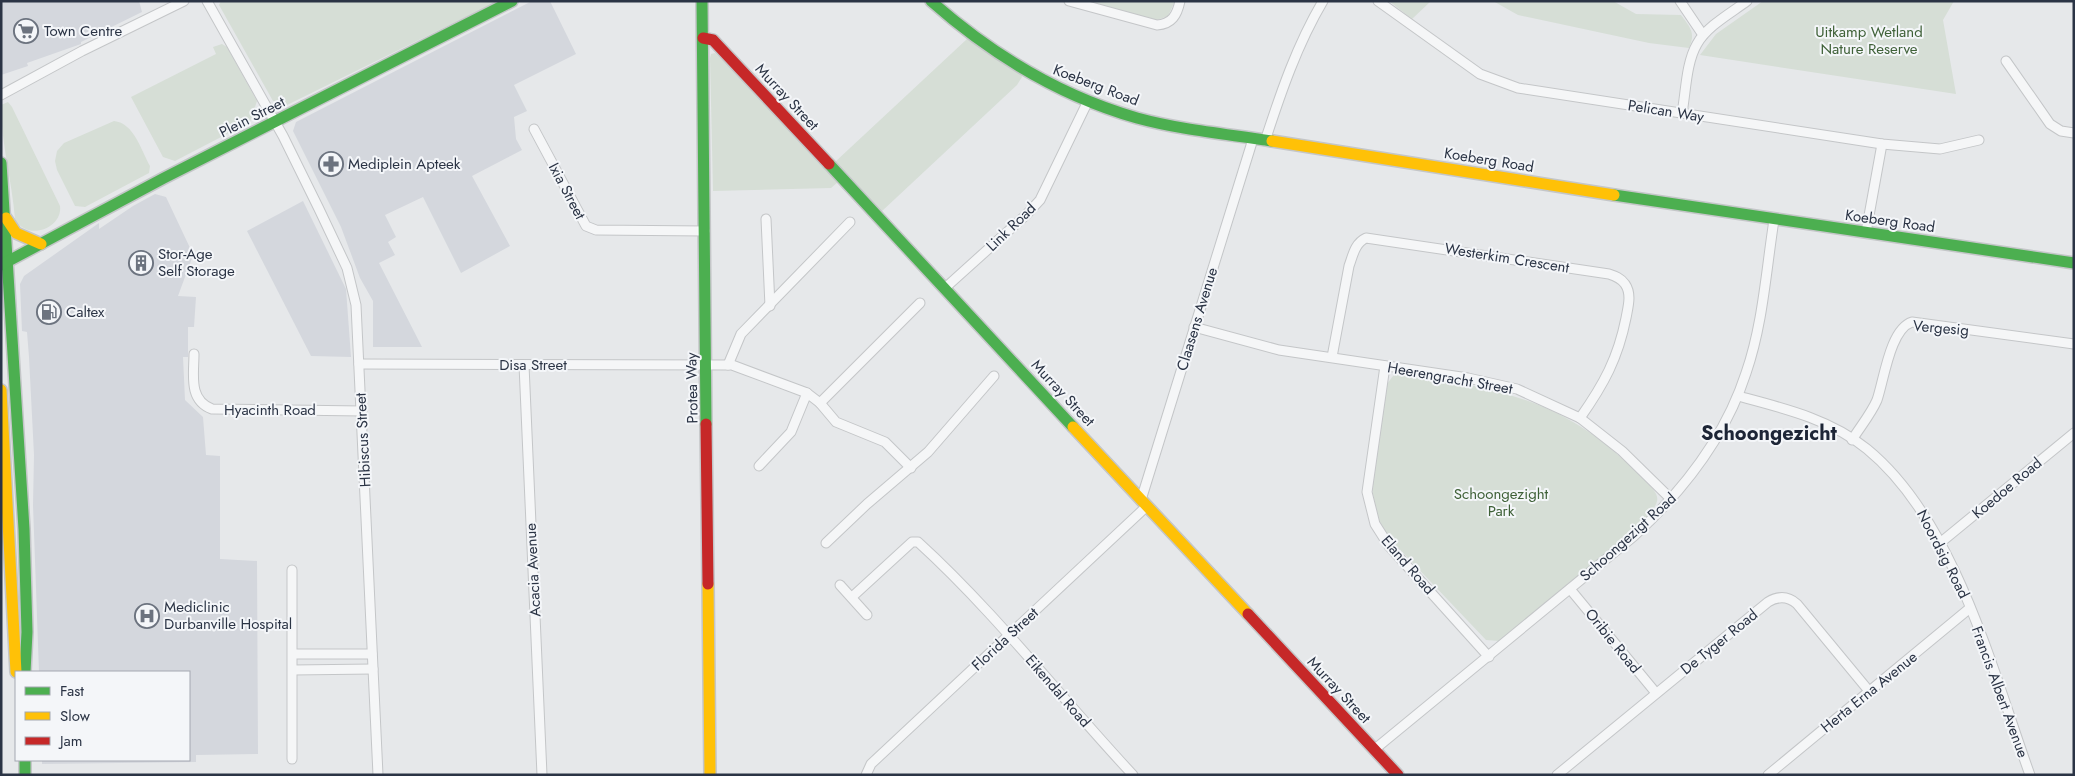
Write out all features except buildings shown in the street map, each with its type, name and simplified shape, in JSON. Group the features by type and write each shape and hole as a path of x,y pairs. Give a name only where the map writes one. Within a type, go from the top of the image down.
{"street":[{"path":"1,95 91,46 184,1"},
{"name":"Hibiscus Street","path":"207,1 275,122 350,275 356,305 362,411 378,775"},
{"name":"Plein Street","path":"4,264 164,178 512,1"},
{"name":"Protea Way","path":"702,1 710,775"},
{"name":"Koeberg Road","path":"931,1 966,31 1031,75 1088,101 1139,118 1265,141 1774,220 2074,263"},
{"path":"1069,1 1157,25 1171,20 1177,12 1180,1"},
{"path":"1265,141 1291,64 1307,29 1323,1"},
{"name":"Pelican Way","path":"1378,1 1452,56 1480,74 1518,88 1882,144 1940,149 1979,140"},
{"path":"1680,1 1703,35"},
{"path":"1682,113 1692,56 1703,35 1747,1"},
{"name":"Murray Street","path":"702,38 713,40 1398,775"},
{"path":"2006,60 2050,124 2061,131 2074,133"},
{"name":"Link Road","path":"945,288 1026,216 1040,200 1088,101"},
{"name":"Ixia Street","path":"534,129 586,226 596,230 705,231"},
{"name":"Claasens Avenue","path":"1144,503 1194,327 1253,139"},
{"path":"1866,232 1882,144"},
{"path":"1,163 5,216 4,264 24,523 25,671"},
{"path":"5,216 16,233 41,244"},
{"path":"766,219 770,306"},
{"name":"Schoongezigt Road","path":"1375,749 1634,536 1672,500 1709,450 1738,396 1747,371 1762,302 1774,220"},
{"path":"728,366 741,334 850,222"},
{"name":"Westerkim Crescent","path":"1332,357 1349,266 1358,245 1366,238 1609,274 1622,280 1626,285 1629,301 1627,314 1614,362 1601,387 1580,418"},
{"path":"820,403 920,303"},
{"name":"Vergesig","path":"1852,440 1876,402 1896,335 1907,324 1912,322 2074,344"},
{"name":"Heerengracht Street","path":"1194,327 1279,350 1496,383 1537,397 1580,418 1622,450 1672,500"},
{"name":"Hyacinth Road","path":"194,354 195,393 203,405 212,409 362,411"},
{"name":"Disa Street","path":"359,364 728,366 744,368 807,393 820,403 836,422 885,442 911,468"},
{"name":"Acacia Avenue","path":"524,364 542,775"},
{"name":"Eland Road","path":"1385,366 1367,492 1375,524 1389,546 1489,657"},
{"path":"826,543 867,504 911,468 939,440 994,376"},
{"path":"1,390 4,523 16,671"},
{"path":"759,466 791,432 807,393"},
{"name":"Noordsig Road","path":"1738,396 1805,415 1866,449 1897,478 1922,510 1940,543 1970,608"},
{"name":"Koedoe Road","path":"1940,543 2074,433"},
{"name":"Florida Street","path":"866,775 871,764 1009,635 1144,503"},
{"path":"4,523 24,523"},
{"name":"Eikendal Road","path":"852,598 912,542 920,544 1009,635 1060,696 1133,775"},
{"path":"292,570 292,759"},
{"path":"840,585 868,614"},
{"name":"Oribie Road","path":"1570,589 1656,693"},
{"name":"De Tyger Road","path":"1557,775 1768,602 1783,597 1790,599 1799,606 1869,691"},
{"name":"Herta Erna Avenue","path":"1768,775 1970,608"},
{"name":"Francis Albert Avenue","path":"1970,608 2030,775"},
{"path":"293,654 372,654"},
{"path":"293,670 373,669"},
{"path":"25,761 25,775"}],"shaded area":[{"path":"1,1 139,1 142,12 81,42 81,44 27,63 28,66 1,75"},
{"path":"532,1 550,1 576,54 514,85 527,111 514,117 516,139 522,150 472,176 510,246 461,273 423,197 385,215 396,237 388,242 395,255 379,263 422,347 373,347 373,301 360,278 341,227 293,131 296,122"},
{"path":"155,194 166,197 191,250 192,258 178,296 196,297 194,327 188,327 188,357 183,357 185,400 203,417 206,455 220,456 220,559 257,561 258,754 196,755 196,762 42,764 42,761 190,761 190,671 39,671 33,505 34,455 27,332 22,331 20,284 24,276 99,223 99,229"},
{"path":"303,201 346,289 351,357 311,356 247,231"}],"green space":[{"path":"221,1 498,1 287,105 273,101 219,5"},
{"path":"1088,1 1175,1 1168,16 1157,20"},
{"path":"1389,1 1431,1 1412,19"},
{"path":"1493,1 1613,1 1636,14 1681,15 1691,30 1692,38 1689,48 1649,43 1518,15"},
{"name":"Uitkamp Wetland Nature Reserve","path":"1763,1 1954,1 1943,20 1956,94 1700,55 1716,34"},
{"path":"967,39 1021,74 1022,77 1017,85 881,212 835,162"},
{"path":"222,44 227,47 257,101 250,122 175,161 163,157 131,97 216,54 213,47"},
{"path":"715,53 838,182 831,188 713,191 710,58 711,54"},
{"path":"8,102 60,206 56,221 50,226 35,231 21,226 15,219 1,119 1,105"},
{"path":"114,121 121,123 132,132 150,166 149,173 85,207 75,206 57,170 55,161 57,151 64,143"},
{"name":"Schoongezight Park","path":"1402,373 1467,384 1526,400 1554,412 1607,445 1655,491 1657,502 1647,517 1637,527 1499,641 1486,640 1390,539 1377,517 1372,488 1387,384 1393,376"}],"traffic: fast":[{"path":"1,265 164,178 512,1"},
{"path":"702,1 706,424"},
{"path":"931,1 1002,56 1081,98 1109,109 1154,122 1187,129 1272,141"},
{"path":"1,163 24,529 27,632 25,671"},
{"path":"829,164 1073,427"},
{"path":"1614,195 2074,263"},
{"path":"25,761 25,775"}],"traffic: slow":[{"path":"1272,141 1614,195"},
{"path":"6,218 16,233 41,244"},
{"path":"1,390 16,671"},
{"path":"1073,427 1248,614"},
{"path":"708,584 710,775"}],"traffic: jam":[{"path":"703,38 713,40 829,164"},
{"path":"706,424 708,584"},
{"path":"1248,614 1398,775"}],"place":[{"name":"Town Centre","path":"26,31"},
{"name":"Mediplein Apteek","path":"331,164"},
{"name":"Stor-Age Self Storage","path":"141,263"},
{"name":"Caltex","path":"49,312"},
{"name":"Mediclinic Durbanville Hospital","path":"147,616"}],"district":[{"name":"Schoongezicht","path":"1769,433"}]}
